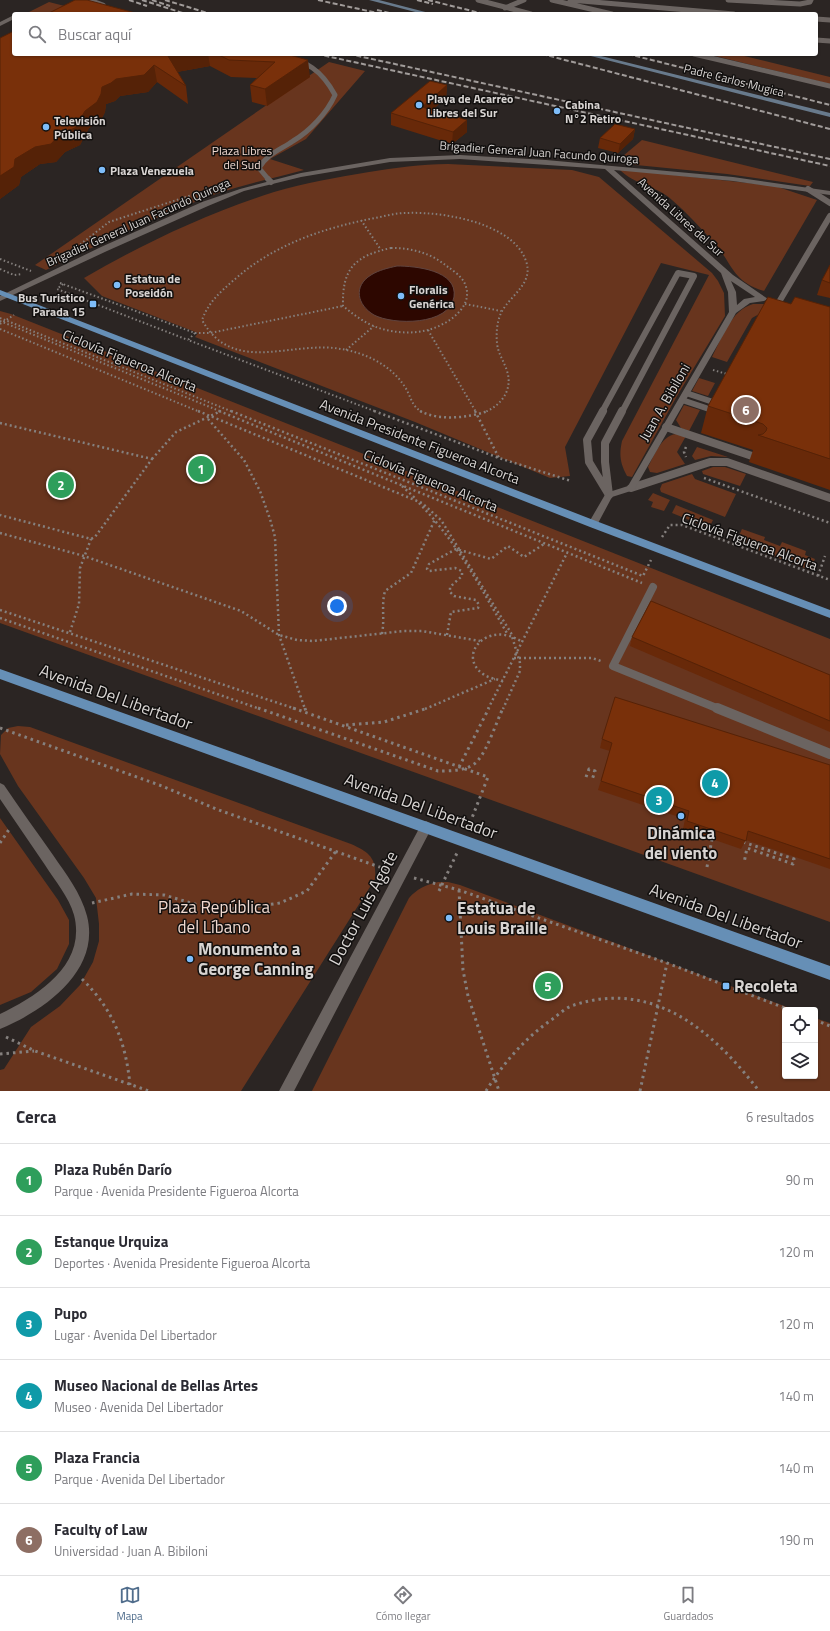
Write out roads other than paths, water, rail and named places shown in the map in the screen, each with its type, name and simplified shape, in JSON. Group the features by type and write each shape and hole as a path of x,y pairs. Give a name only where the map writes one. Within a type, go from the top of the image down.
{"main road":[{"name":"Avenida Presidente Figueroa Alcorta","path":"2,295 593,524 830,614"},
{"name":"Avenida Del Libertador","path":"0,674 830,973"}],"street":[{"path":"372,0 422,12"},
{"path":"0,24 12,18"},
{"name":"Padre Carlos Mugica","path":"594,56 830,115"},
{"name":"Brigadier General Juan Facundo Quiroga","path":"2,295 206,204 242,190 271,182 353,165 426,157 512,160 733,179 830,193"},
{"name":"Avenida Libres del Sur","path":"606,167 721,269 750,291 763,298 782,303"},
{"name":"Avenida Libres del Sur","path":"721,269 732,292 733,312"},
{"name":"Juan A. Bibiloni","path":"631,488 733,312 748,301 763,298"},
{"path":"593,524 609,495 631,488"},
{"path":"0,789 78,904 84,937 79,955 70,973 51,992 38,1002 24,1011 0,1022"},
{"name":"Doctor Luis Agote","path":"286,1091 426,827"}],"lane":[{"path":"89,0 110,8"},
{"path":"478,0 522,12"},
{"path":"505,8 524,0"},
{"path":"552,0 603,12"},
{"path":"570,0 711,12"},
{"path":"728,0 800,4 810,2 811,0"},
{"path":"818,19 830,20"},
{"path":"818,40 830,41"},
{"path":"271,182 259,168 262,161 299,138 330,105 335,95 330,85 312,66 303,60 287,56"},
{"path":"702,56 830,86"},
{"path":"808,189 830,203"},
{"path":"782,303 794,274 830,216"},
{"path":"678,272 694,276 605,443 605,462 609,495 589,462 587,440 678,272"},
{"path":"684,396 714,402"},
{"path":"684,396 709,409"},
{"path":"666,427 752,456"},
{"path":"631,488 710,462 727,462 830,498"},
{"path":"653,587 613,666 830,754"}],"railway":[{"path":"129,0 147,6"},
{"path":"142,0 180,12"},
{"path":"152,0 170,6"},
{"path":"165,0 204,12"},
{"path":"318,0 373,12"},
{"path":"417,0 433,4"},
{"path":"428,0 476,12"},
{"path":"377,10 386,12"},
{"path":"326,56 830,166"},
{"path":"358,56 830,159"},
{"path":"550,56 830,129"},
{"path":"636,56 830,105"}],"place":[{"name":"Playa de Acarreo Libres del Sur","path":"419,105"},
{"name":"Cabina N°2 Retiro","path":"557,111"},
{"name":"Televisión Pública","path":"46,127"},
{"name":"Plaza Venezuela","path":"102,170"},
{"name":"Estatua de Poseidón","path":"117,285"},
{"name":"Floralis Genérica","path":"401,296"},
{"name":"Bus Turistico Parada 15","path":"93,304"},
{"name":"Faculty of Law","path":"746,410"},
{"name":"Plaza Rubén Darío","path":"201,469"},
{"name":"Estanque Urquiza","path":"61,485"},
{"name":"Museo Nacional de Bellas Artes","path":"715,783"},
{"name":"Pupo","path":"659,800"},
{"name":"Dinámica del viento","path":"681,816"},
{"name":"Estatua de Louis Braille","path":"449,918"},
{"name":"Monumento a George Canning","path":"190,959"},
{"name":"Plaza Francia","path":"548,986"},
{"name":"Recoleta","path":"726,986"}],"park label":[{"name":"Plaza Libres del Sud","path":"242,157"},
{"name":"Plaza República del Líbano","path":"214,917"}]}
